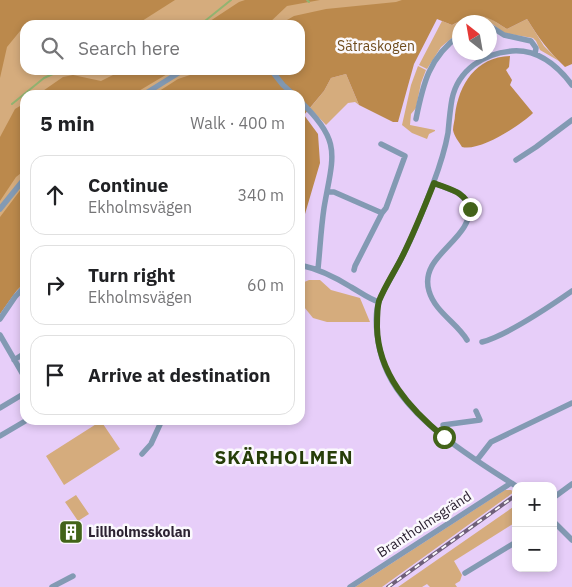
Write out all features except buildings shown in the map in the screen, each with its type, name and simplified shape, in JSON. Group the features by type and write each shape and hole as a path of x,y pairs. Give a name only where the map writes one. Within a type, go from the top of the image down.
{"street":[{"path":"497,30 504,35 531,41 536,48 534,54"},
{"path":"416,119 421,90 426,76 438,54 452,41"},
{"path":"512,483 434,429 411,406 393,382 384,365 379,347 377,326 379,302 403,255 434,183 447,135 452,99 461,78 471,67 492,54 518,51 534,54 557,67 572,84"},
{"path":"151,90 175,75"},
{"path":"276,75 288,90"},
{"path":"305,106 315,115 325,130 332,148 333,160 322,221 318,269"},
{"path":"516,160 572,120"},
{"path":"354,270 386,208 405,156 381,144"},
{"path":"434,183 460,193 469,204 468,220 463,229 430,268 428,282 429,292 439,308 451,323 464,334 467,340"},
{"path":"0,209 20,184"},
{"path":"327,192 334,192 382,213"},
{"path":"305,266 318,269 379,302"},
{"path":"482,342 528,319 572,291"},
{"path":"0,319 20,292"},
{"path":"0,335 20,370"},
{"path":"14,360 20,356"},
{"path":"0,408 20,396"},
{"path":"477,460 491,442 572,403"},
{"path":"444,425 480,420 476,411"},
{"path":"0,436 20,424"},
{"path":"142,454 151,444 160,425"},
{"path":"557,495 572,484"},
{"name":"Brantholmsgränd","path":"350,587 512,485"},
{"path":"557,525 572,540"},
{"path":"465,572 512,544"},
{"path":"52,587 73,576"}],"shaded area":[{"path":"0,0 438,0 290,90 20,90 20,287 0,312"},
{"path":"527,19 544,46 559,61 540,50 533,38 504,33 497,28 497,23 507,29"},
{"path":"442,21 452,25 452,38 441,47 427,69 419,65"},
{"path":"418,66 426,70 421,83 416,108 411,114 410,125 435,130 429,134 427,139 412,133 402,125 411,85"},
{"path":"346,74 359,105 355,102 348,103 326,125 310,108 324,91 331,78"},
{"path":"320,280 331,290 360,298 370,322 327,322 313,318 305,308 305,282"},
{"path":"95,425 104,425 120,449 64,485 46,456"},
{"path":"505,490 512,491 512,493 382,587 355,587"},
{"path":"76,495 89,514 78,521 65,502"},
{"path":"512,508 512,525 454,561 462,575 460,581 455,584 457,587 430,587 427,584 422,587 398,587"}],"green space":[{"path":"0,0 175,0 144,20 20,20 20,31 7,47 0,78"},
{"path":"245,0 320,0 287,6 272,20 212,20"},
{"name":"Sätraskogen","path":"402,0 572,0 572,64 565,67 559,61 544,44 527,19 507,29 497,23 497,15 452,15 452,25 437,19 414,64 398,122 393,122 359,105 346,74 331,78 324,91 305,114 305,90 161,90 178,79 190,75 305,75 305,20 287,20 294,16 326,9"},
{"path":"510,56 509,67 506,70 512,80 510,85 533,113 510,130 489,142 462,147 454,134 453,128 457,104 465,83 479,67 488,61 497,60 498,58"},
{"path":"73,75 101,81 113,75 166,75 140,90 44,90 63,77"},
{"path":"20,106 20,174 0,201 0,137 15,109"},
{"name":"Sätraskogen","path":"305,116 318,134 320,163 305,214"},
{"path":"20,191 20,287 0,314 0,217"}],"waterway":[{"path":"206,20 231,0"},
{"path":"29,90 51,75"},
{"path":"12,104 20,98"}],"railway":[{"path":"388,587 512,498"}],"place":[{"name":"Lillholmsskolan","path":"71,532"}],"district":[{"name":"SKÄRHOLMEN","path":"284,457"}],"route":[{"path":"444,437 411,406 388,374 379,347 377,314 379,302 403,255 434,183 460,193 466,199 470,209"}]}
